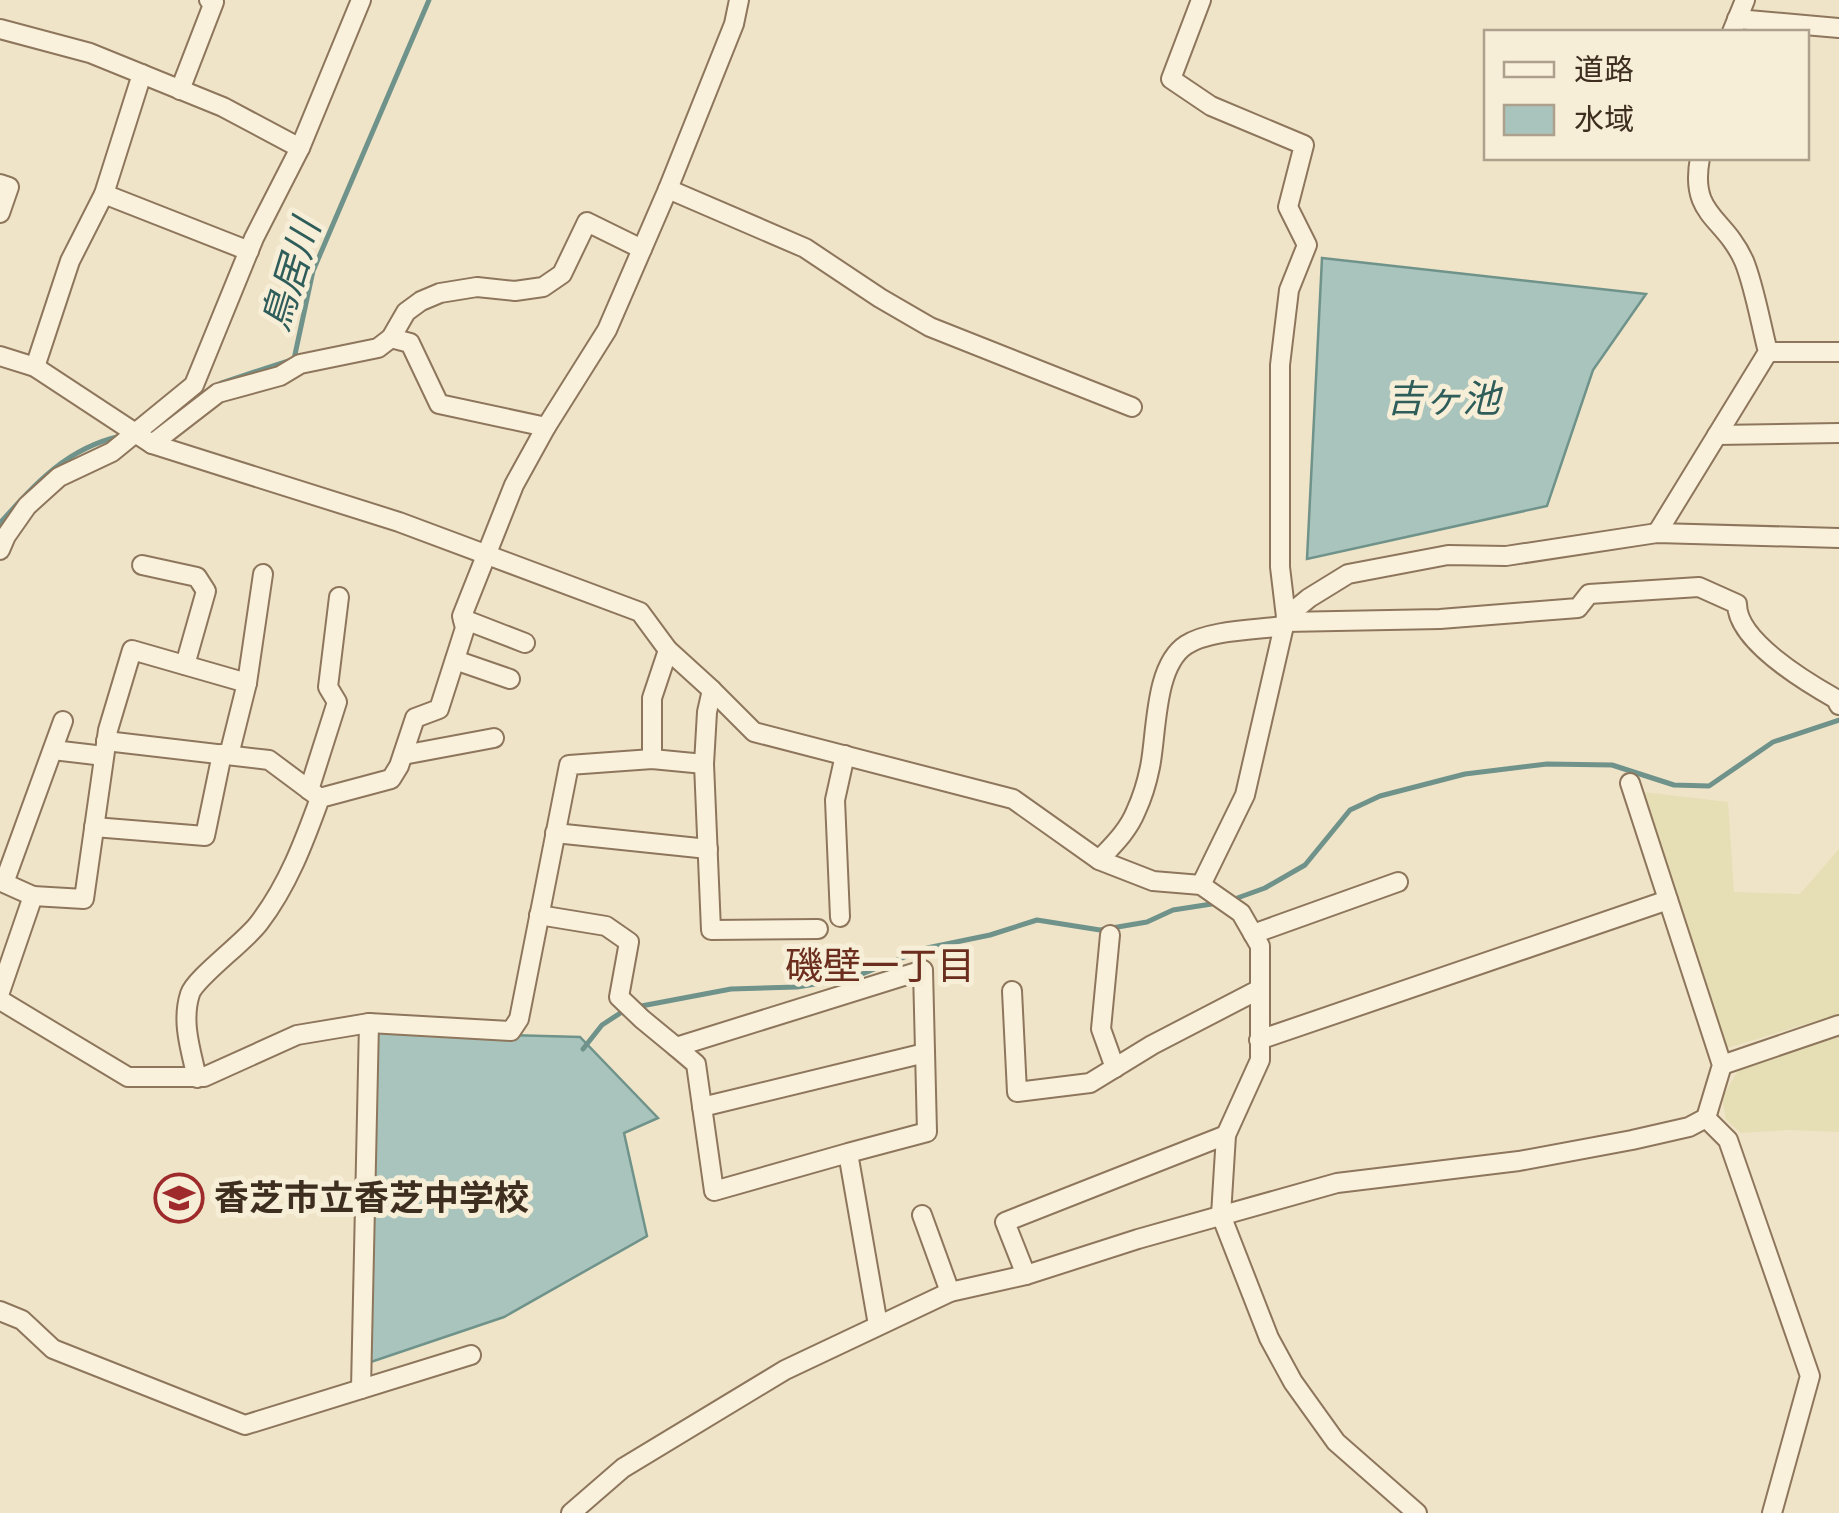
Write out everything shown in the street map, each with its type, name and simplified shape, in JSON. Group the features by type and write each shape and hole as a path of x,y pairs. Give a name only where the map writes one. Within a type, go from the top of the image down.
{"street":[{"path":"180,90 214,2 208,0"},
{"path":"0,550 28,506 59,477 112,452 194,385 361,0"},
{"path":"52,750 105,748 269,760 314,794 391,779 416,718 439,709 464,628 462,616 484,555 514,485 607,330 734,24 739,0"},
{"path":"1201,0 1172,79 1211,106 1304,145 1288,207 1307,245 1288,290 1280,365 1280,567 1285,622 1245,795 1201,886"},
{"path":"1745,0 1735,26 1839,28"},
{"path":"0,29 90,54 142,74 223,107 300,148"},
{"path":"35,367 70,261 104,194 142,74"},
{"path":"1657,533 1768,352 1744,260 1702,204 1696,178 1700,160"},
{"path":"0,184 9,187 0,213"},
{"path":"668,189 805,248 930,327 1132,407"},
{"path":"104,194 249,251"},
{"path":"152,444 218,393 280,376 300,364 378,348 391,338 406,312 421,301 478,288 516,291 544,287 562,274 587,222 642,249"},
{"path":"391,338 410,343 438,404 546,427"},
{"path":"1768,352 1839,352"},
{"path":"0,356 35,367 152,444 399,522 640,612 668,650 754,732 1012,798 1099,860 1152,881 1201,886 1240,913 1260,946 1260,1060 1226,1134 1221,1215 1270,1338 1294,1382 1336,1442 1418,1513"},
{"path":"1717,435 1839,433"},
{"path":"1285,622 1308,598 1348,574 1448,556 1506,556 1657,533 1839,538"},
{"path":"142,565 198,577 206,590 184,665"},
{"path":"94,827 205,836 247,683 263,574"},
{"path":"1099,860 1136,813 1150,770 1162,686 1170,664 1185,646 1209,636 1285,622 1440,619 1578,608 1589,594 1699,587 1737,604 1737,614 1745,627 1768,652 1795,675 1838,700"},
{"path":"197,1078 186,1022 192,987 259,923 298,856 337,702 328,687 339,597"},
{"path":"463,619 524,643"},
{"path":"63,721 4,884 33,896 84,899 105,748 132,650 247,683"},
{"path":"652,759 652,698 668,650"},
{"path":"454,660 510,679"},
{"path":"712,690 704,764 711,930 818,929"},
{"path":"403,755 494,738"},
{"path":"840,917 835,800 845,754"},
{"path":"0,1000 128,1077 204,1078 297,1034 369,1023 511,1031 519,1019 569,765 652,759 704,764"},
{"path":"571,1513 623,1468 786,1370 950,1292 1026,1275 1337,1183 1519,1161 1689,1127 1706,1118 1722,1065 1630,783"},
{"path":"556,832 708,849"},
{"path":"1253,934 1398,882"},
{"path":"0,992 33,896"},
{"path":"1259,1040 1668,900"},
{"path":"540,915 606,926 629,942 619,997 696,1064 714,1191 928,1132 923,970 676,1046"},
{"path":"1110,934 1101,1029 1115,1068"},
{"path":"1012,991 1017,1092 1090,1084 1152,1045 1258,990"},
{"path":"361,1389 369,1023"},
{"path":"1722,1065 1839,1024"},
{"path":"702,1107 925,1054"},
{"path":"1706,1118 1728,1140 1810,1376 1772,1513"},
{"path":"1026,1275 1005,1222 1226,1134"},
{"path":"848,1153 878,1325"},
{"path":"922,1216 950,1292"},
{"path":"0,1312 22,1320 53,1349 245,1425 470,1356"}],"shaded area":[{"path":"1643,792 1728,802 1734,892 1800,894 1839,849 1839,1014 1727,1048"},
{"path":"1839,1035 1839,1132 1741,1133 1726,1120 1722,1098 1739,1069"}],"water":[{"name":"吉ヶ池","path":"1322,258 1646,294 1593,370 1547,506 1307,559"},
{"path":"376,1031 580,1037 658,1118 624,1133 647,1236 504,1317 362,1365"}],"waterway":[{"name":"鳥居川","path":"221,383 294,359 313,271 429,0"},
{"name":"鳥居川","path":"0,523 68,458 121,436"},
{"path":"1229,901 1265,888 1305,865 1350,810 1380,796 1465,774 1547,764 1612,765 1674,785 1709,786 1773,742 1839,720"},
{"path":"636,1007 731,989 797,987 852,978 927,948 1037,920 1100,930 1147,922 1173,910 1218,903"},
{"path":"583,1049 602,1025 625,1010"}],"place":[{"name":"香芝市立香芝中学校","path":"179,1198"}],"district":[{"name":"磯壁一丁目","path":"880,966"}]}
